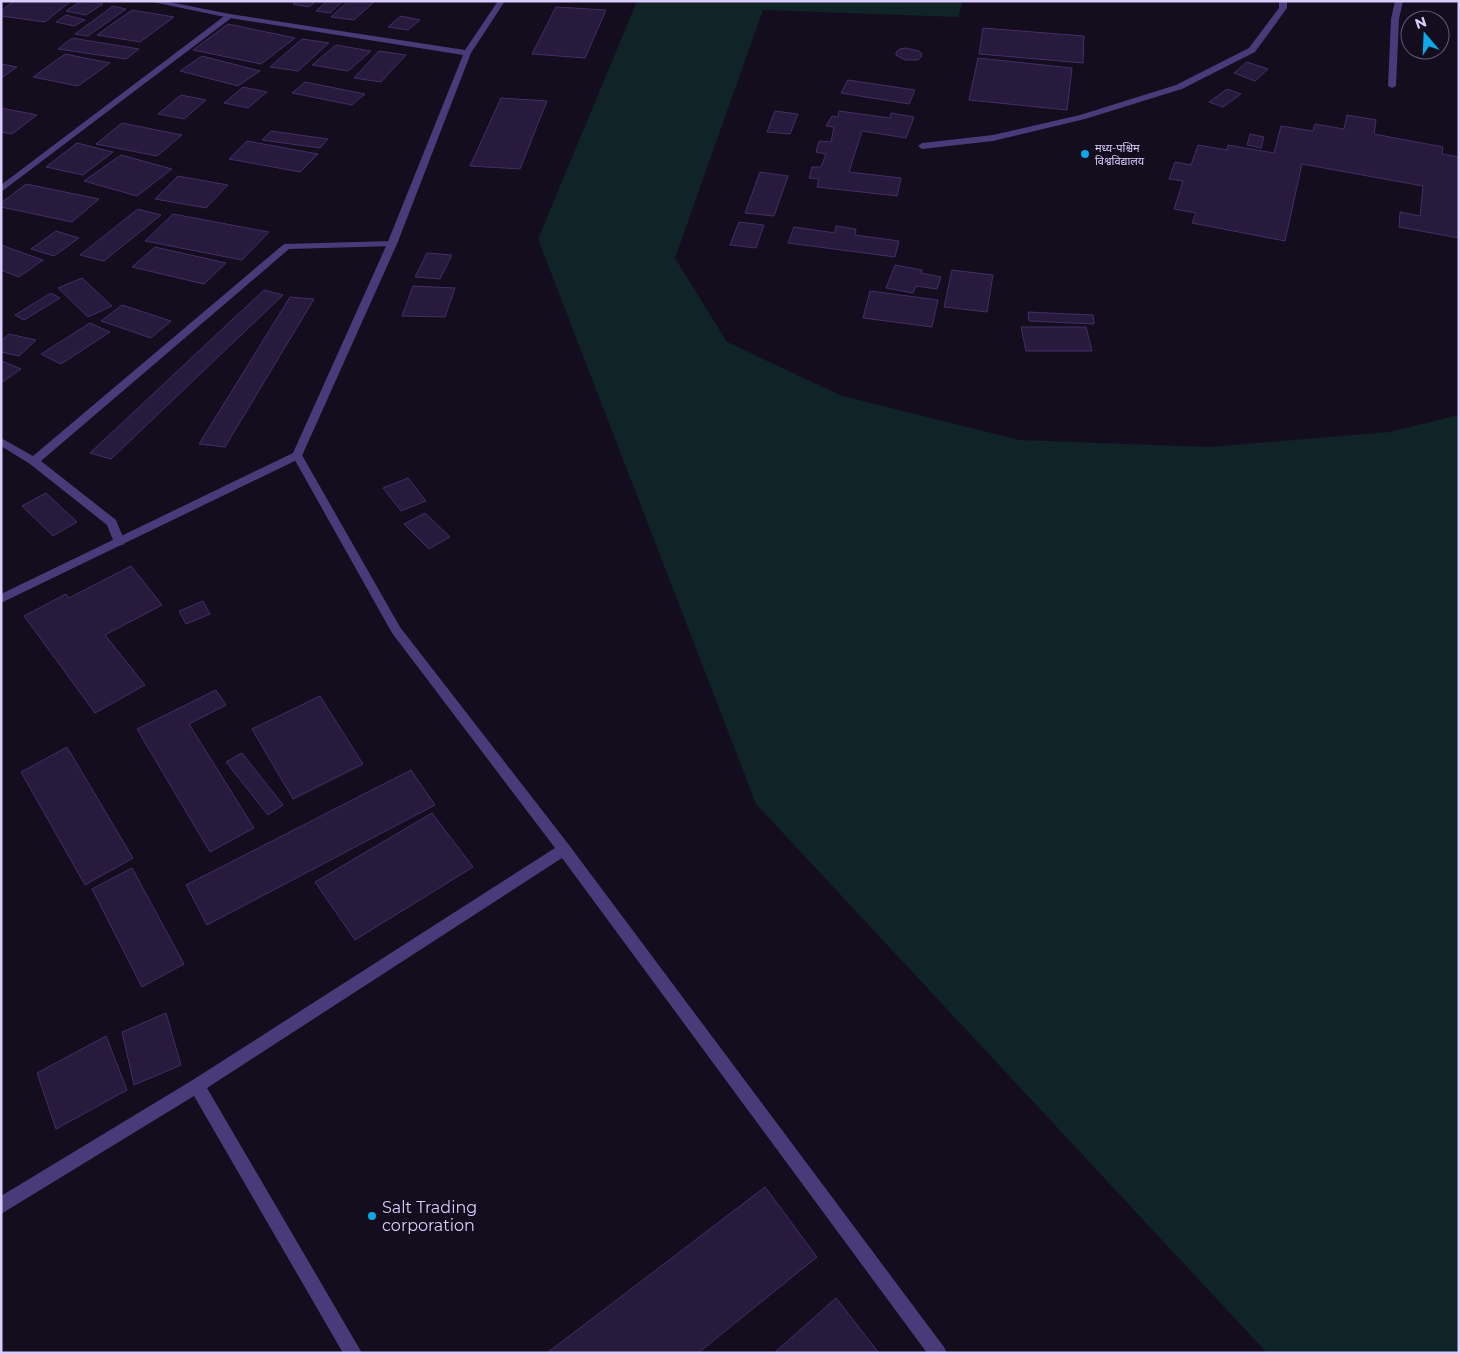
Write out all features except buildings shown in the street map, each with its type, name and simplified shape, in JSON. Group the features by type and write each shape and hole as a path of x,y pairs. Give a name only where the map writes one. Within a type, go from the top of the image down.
{"street":[{"path":"150,1 230,16 467,53"},
{"path":"1,599 297,455 392,244 467,53 502,1"},
{"path":"922,146 1002,136 1082,117 1179,87 1252,50 1283,8 1283,1"},
{"path":"1392,86 1395,18 1399,1"},
{"path":"1,189 230,16"},
{"path":"34,461 287,246 392,244"},
{"path":"1,441 34,461 112,522 119,542"},
{"path":"297,455 396,630 564,849 938,1353"},
{"path":"1,1206 197,1086 564,849"},
{"path":"197,1086 353,1353"}],"green space":[{"path":"637,1 963,1 958,17 763,10 675,258 727,342 842,396 1020,440 1210,447 1390,432 1459,415 1459,1353 1267,1353 756,804 538,239"}],"place":[{"name":"मध्य-पश्चिम विश्वविद्यालय","path":"1085,154"},
{"name":"Salt Trading corporation","path":"372,1216"}]}
